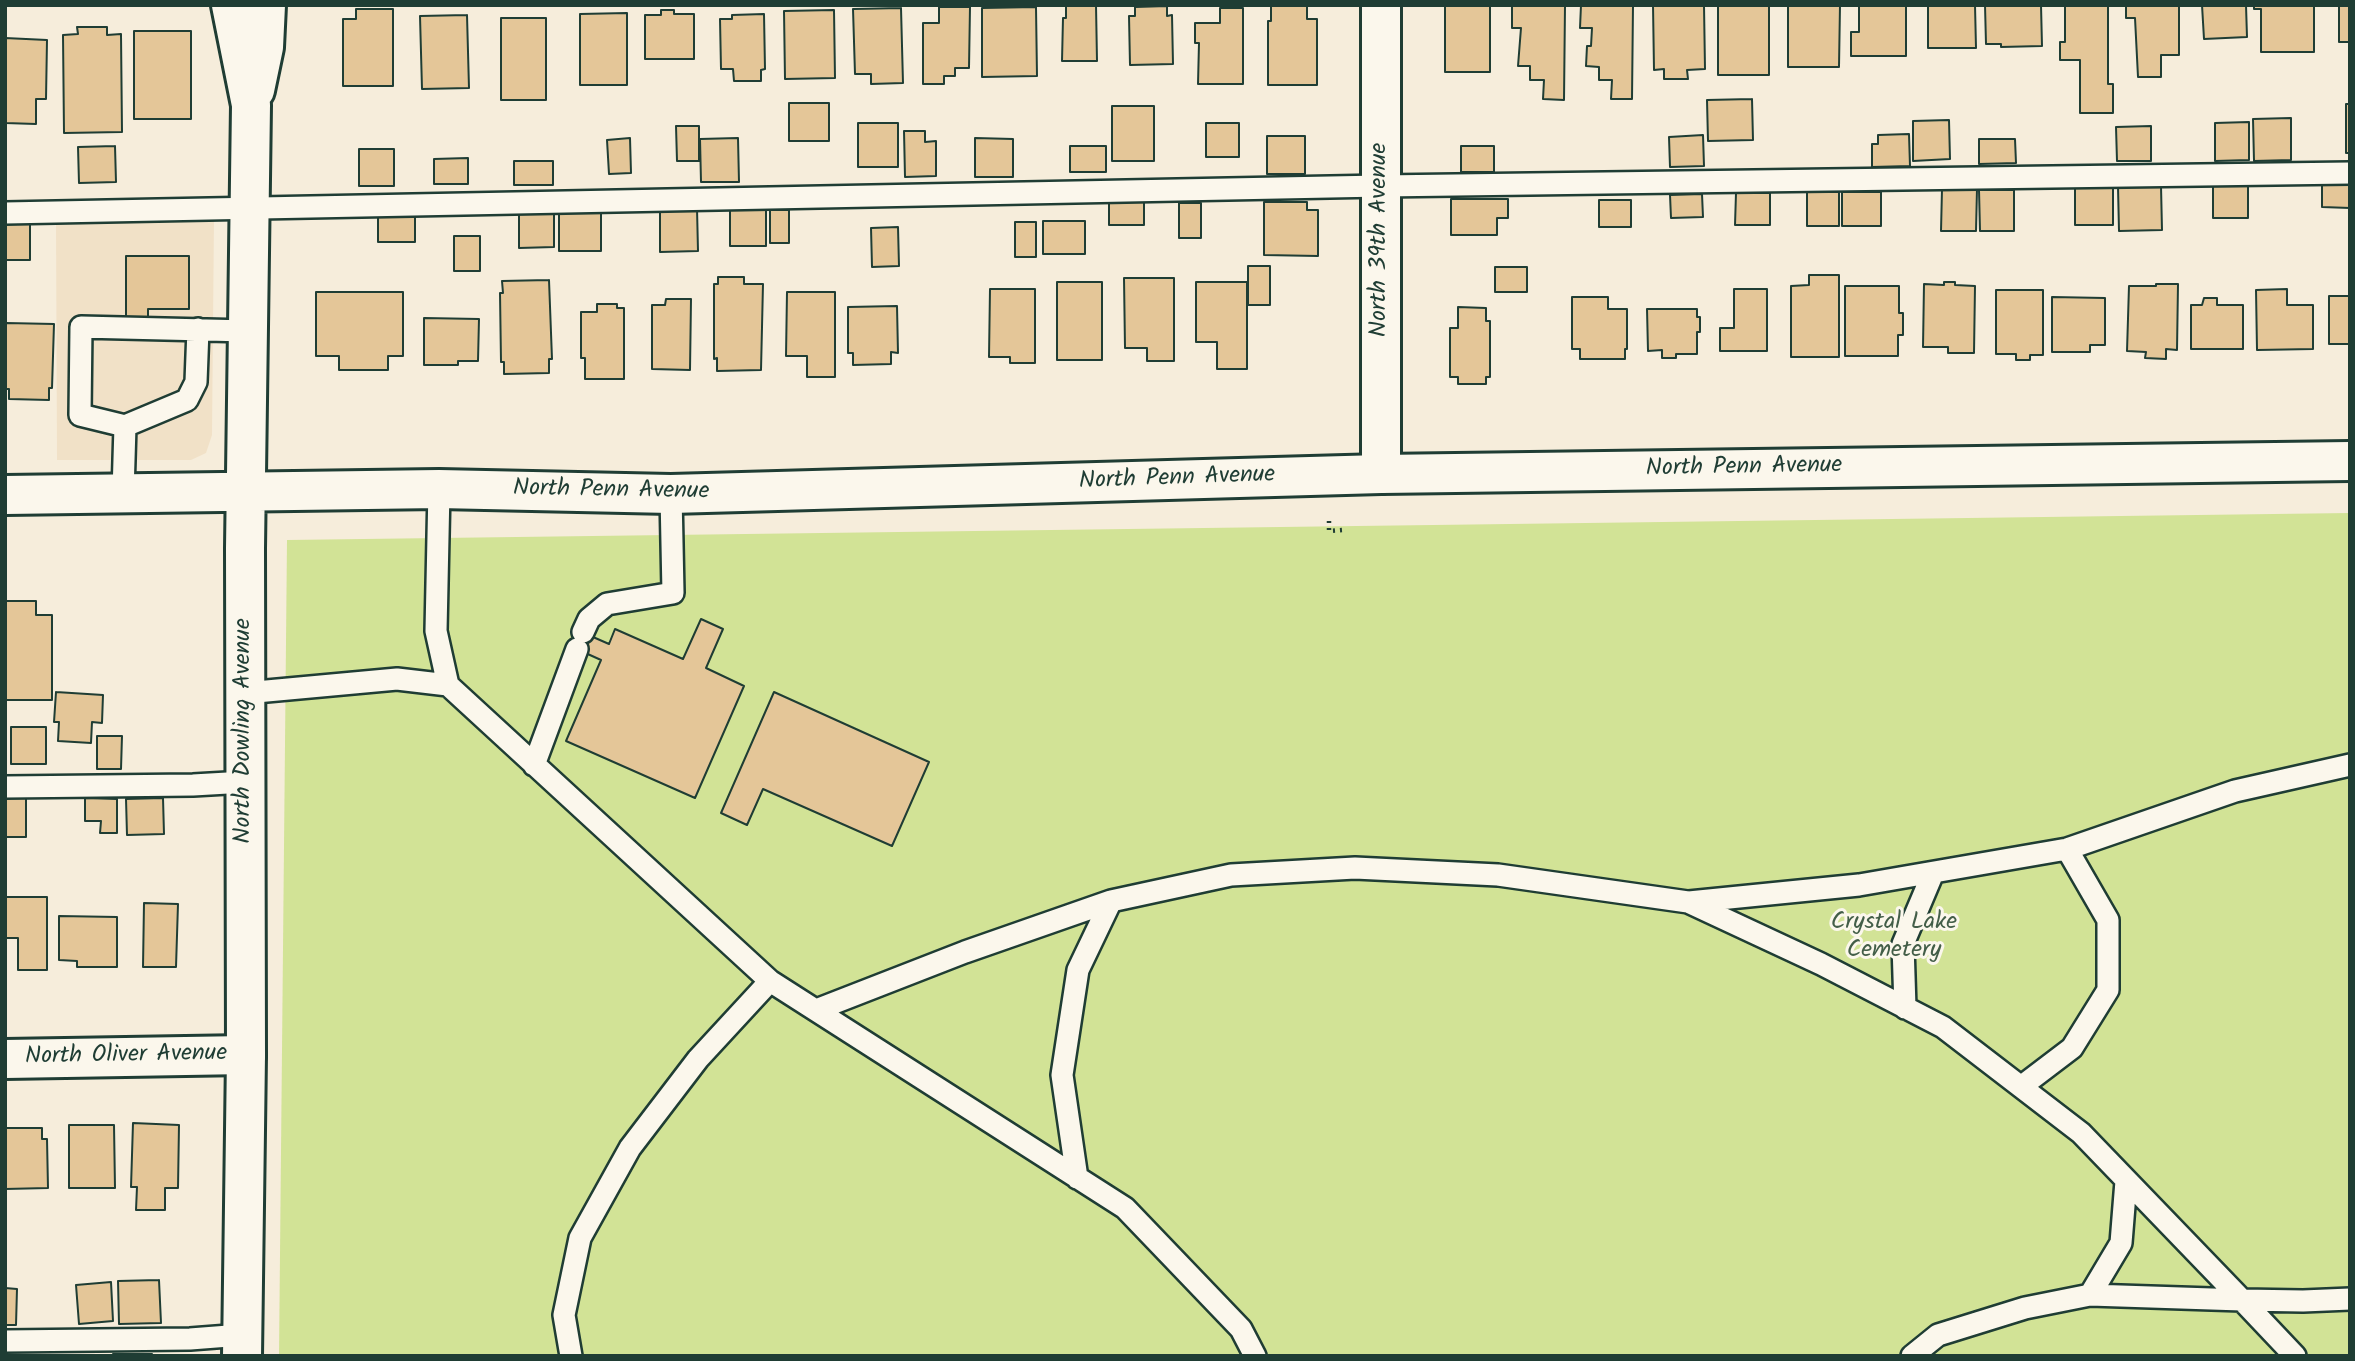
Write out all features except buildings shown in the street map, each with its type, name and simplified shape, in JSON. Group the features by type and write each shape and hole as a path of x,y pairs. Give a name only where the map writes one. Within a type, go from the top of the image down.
{"main road":[{"name":"North Dowling Avenue","path":"231,5 251,105 246,493 246,1055 242,1346"},
{"name":"North Dowling Avenue","path":"251,105 264,47 266,5"},
{"name":"North 39th Avenue","path":"1381,5 1381,474"},
{"name":"North Penn Avenue","path":"5,495 439,489 671,494 1381,474 2350,461"},
{"name":"North Oliver Avenue","path":"5,1059 246,1055"}],"lane":[{"path":"5,213 1381,186 2350,173"},
{"path":"198,329 196,382 187,400 125,426 80,415 81,327 198,329 248,331"},
{"path":"123,493 125,426"},
{"path":"439,489 436,631 448,685 771,981 1125,1208 1241,1329 1255,1356"},
{"path":"534,765 589,619 607,604 673,593 671,494"},
{"path":"245,693 397,679 448,685"},
{"path":"816,1010 1111,901 1231,875 1355,868 1498,875 1688,902 1858,885 2067,849 2235,791 2350,765"},
{"path":"5,787 245,782"},
{"path":"2022,1086 2071,1048 2108,990 2108,920 2067,849"},
{"path":"1905,1008 1903,944 1933,873"},
{"path":"1077,1178 1062,1075 1077,970 1111,901"},
{"path":"1688,902 1821,964 1943,1027 2022,1086 2081,1133 2295,1356"},
{"path":"571,1356 564,1315 580,1238 630,1148 698,1059 771,981"},
{"path":"2090,1295 2121,1243 2126,1181"},
{"path":"1912,1356 1938,1335 2025,1308 2090,1295 2303,1301 2350,1299"},
{"path":"5,1341 190,1339 242,1346"}],"path":[{"path":"1329,521 1329,531 1342,530"}],"shaded area":[{"path":"214,217 212,435 206,453 191,460 57,460 56,218"}],"green space":[{"name":"Crystal Lake Cemetery","path":"2350,513 2350,1356 279,1356 287,540"}]}
